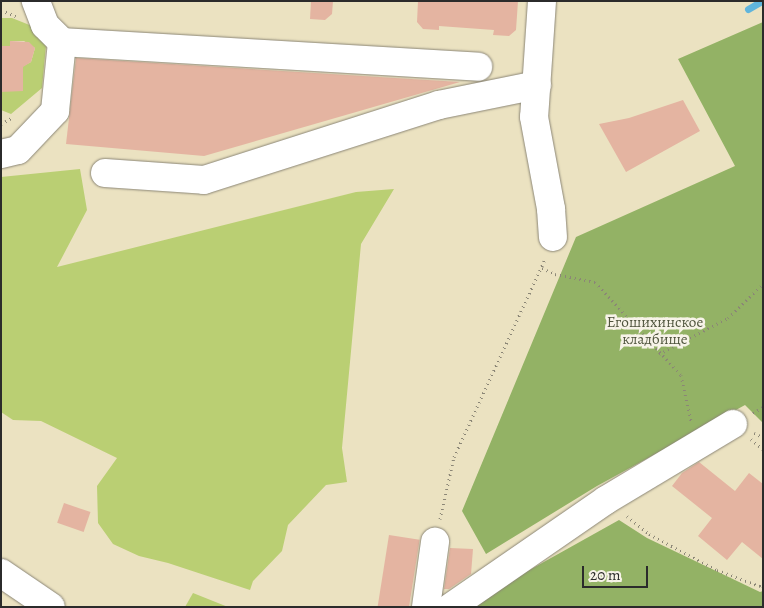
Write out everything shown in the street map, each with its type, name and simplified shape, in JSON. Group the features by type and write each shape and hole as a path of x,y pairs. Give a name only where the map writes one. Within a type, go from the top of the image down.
{"street":[{"path":"542,1 534,117 551,210 552,237"},
{"path":"30,11 62,42 478,67"},
{"path":"1,154 18,150 55,111 62,42"},
{"path":"105,173 204,180 439,105 537,85"},
{"path":"451,607 612,496 699,442 733,424"},
{"path":"426,607 435,542"},
{"path":"1,573 51,607"}],"path":[{"path":"1,10 30,11"},
{"path":"1,124 19,112"},
{"path":"435,542 454,457 542,268 552,237"},
{"path":"542,268 555,274 595,282 680,375 699,442"},
{"path":"659,354 728,318 763,284"},
{"path":"612,496 628,517 649,534 717,570 760,586 763,584"}],"green space":[{"path":"1,18 12,18 32,26 44,37 46,45 42,88 11,114 1,110 1,92 23,66 31,62 35,48 24,41 10,41 10,46 1,46"},
{"name":"Егошихинское кладбище","path":"763,22 763,423 745,405 597,486 486,554 462,511 576,237 735,166 678,59"},
{"path":"80,169 87,210 57,267 356,192 394,189 361,244 342,448 347,482 326,485 288,525 282,551 253,581 250,590 168,563 139,556 113,544 98,523 97,486 117,458 41,421 13,420 1,412 1,177"},
{"path":"619,520 647,538 760,592 763,591 763,607 463,607"},
{"path":"193,593 228,607 185,607"}],"building":[{"path":"311,1 333,1 332,14 325,20 310,19"},
{"path":"418,1 518,1 516,30 509,36 493,35 494,30 439,26 439,30 423,29 417,22"},
{"path":"10,41 29,42 35,48 31,62 23,67 23,91 1,92 1,46 10,46"},
{"path":"76,58 460,82 204,156 66,144"},
{"path":"683,100 700,131 626,172 599,124 629,118"},
{"path":"699,462 735,491 749,473 763,484 763,559 742,542 727,560 698,536 712,518 672,486 682,473"},
{"path":"64,503 90,512 84,532 57,523"},
{"path":"389,535 420,540 409,607 378,607"},
{"path":"450,548 473,549 471,574 449,589 444,589"}],"waterway":[{"path":"748,9 762,1"}]}
